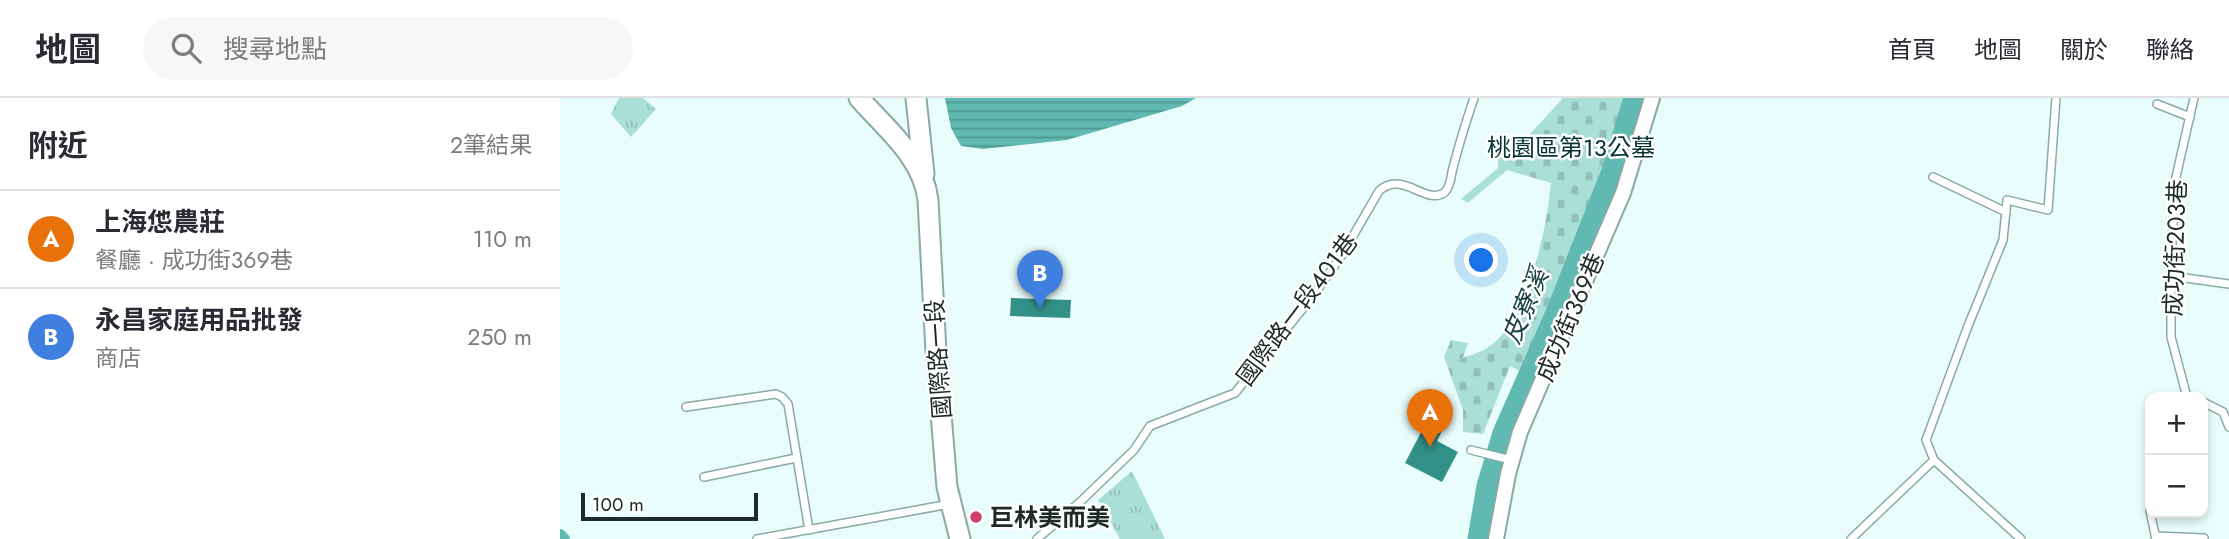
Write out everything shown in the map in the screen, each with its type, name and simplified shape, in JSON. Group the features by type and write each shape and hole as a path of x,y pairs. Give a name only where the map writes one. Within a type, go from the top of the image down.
{"street":[{"name":"國際路一段","path":"859,98 916,163 924,178"},
{"name":"國際路一段","path":"916,98 928,200 940,393 951,504 960,539"},
{"name":"成功街369巷","path":"1496,539 1511,460 1520,432 1623,193 1652,98"}],"lane":[{"name":"國際路一段401巷","path":"1037,539 1134,450 1150,426 1235,393 1316,292 1385,185 1396,183 1437,196 1444,193 1449,185 1457,148 1474,98"},
{"path":"2021,539 1934,460 1926,440 1968,326 2004,240 2007,200 2048,210 2056,98"},
{"name":"成功街203巷","path":"2188,392 2171,337 2171,276 2176,177 2194,98"},
{"path":"2157,104 2190,117"},
{"path":"1933,177 2006,212"},
{"path":"2171,276 2229,284"},
{"path":"686,407 776,394 782,397 788,404 808,530"},
{"path":"2208,404 2223,412 2229,427"},
{"path":"1471,450 1511,460"},
{"path":"704,477 796,458"},
{"path":"1851,539 1934,460"},
{"path":"757,539 951,504"},
{"path":"2152,518 2156,537 2204,538"}],"green space":[{"path":"619,98 643,98 656,109 631,137 611,114"},
{"name":"桃園區第13公墓","path":"1563,98 1626,98 1606,172 1533,350 1522,372 1510,366 1483,434 1463,432 1463,410 1444,357 1451,340 1468,343 1463,358 1484,350 1499,338 1512,321 1532,275 1545,225 1551,183 1507,170 1468,203 1461,199 1498,168 1498,153 1518,147"},
{"path":"1132,471 1165,539 1120,539 1098,500"}],"shaded area":[{"path":"945,98 1196,98 1182,106 1067,140 983,149 961,146 951,128"}],"building":[{"path":"1011,298 1071,300 1070,318 1010,316"},
{"path":"1430,415 1446,423 1437,441 1458,452 1442,482 1405,463"}],"waterway":[{"name":"皮寮溪","path":"1478,539 1487,486 1503,433 1556,313 1612,171 1634,98"},
{"path":"560,535 564,539"}],"place":[{"name":"永昌家庭用品批發","path":"1040,308"},
{"name":"上海怹農莊","path":"1430,447"},
{"name":"巨林美而美","path":"976,517"}]}
